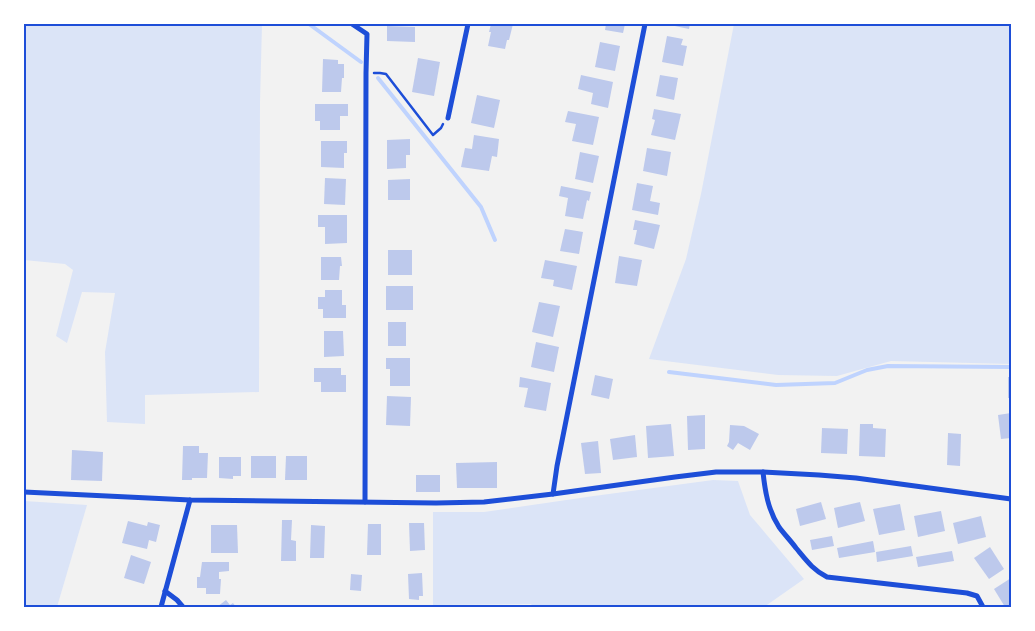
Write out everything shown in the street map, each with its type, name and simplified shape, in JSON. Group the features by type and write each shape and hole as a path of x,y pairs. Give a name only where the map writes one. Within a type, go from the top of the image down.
{"street":[{"path":"352,24 367,34 365,502"},
{"path":"448,118 468,24"},
{"path":"553,494 645,24"},
{"path":"762,472 765,494 771,513 811,566 827,578 967,593 977,596 983,607"},
{"path":"24,492 190,500 484,502 708,473 762,472 856,478 1011,499"},
{"path":"161,607 190,500"},
{"path":"165,591 183,607"}],"path":[{"path":"366,73 386,74 433,135 441,128 444,120 448,118"}],"shaded area":[{"path":"24,24 262,24 259,392 145,395 145,424 107,422 105,352 115,293 82,292 67,343 56,336 73,270 65,264 24,260"},
{"path":"734,24 1011,24 1011,364 891,361 837,376 778,375 649,359 686,259 701,194"},
{"path":"713,480 738,481 750,515 804,579 764,607 533,607 531,604 433,605 433,512 484,512"},
{"path":"24,501 87,505 57,607 24,607"}],"building":[{"path":"491,24 513,24 505,49 488,46"},
{"path":"606,24 625,24 623,33 605,30"},
{"path":"670,24 690,24 689,29"},
{"path":"387,26 415,27 415,42 387,41"},
{"path":"667,36 683,39 681,45 687,46 683,66 662,62"},
{"path":"600,42 620,46 615,71 595,67"},
{"path":"418,58 440,62 434,96 412,92"},
{"path":"323,59 338,60 338,64 344,64 341,92 322,92"},
{"path":"581,75 613,82 608,108 591,104 593,93 578,89"},
{"path":"660,75 678,78 674,100 656,96"},
{"path":"477,95 500,100 494,128 471,123"},
{"path":"315,104 348,104 348,116 340,116 340,130 320,130 320,121 315,121"},
{"path":"654,109 681,114 675,140 651,135 655,120 652,119"},
{"path":"568,111 599,117 593,145 572,141 576,124 565,122"},
{"path":"474,135 499,139 497,157 492,156 489,171 461,167 465,148 472,149"},
{"path":"410,139 410,155 406,155 406,168 387,169 387,140"},
{"path":"321,141 347,141 347,153 344,153 344,168 321,167"},
{"path":"647,148 671,152 667,176 643,171"},
{"path":"580,152 599,156 593,183 575,179"},
{"path":"325,178 346,179 345,205 324,204"},
{"path":"410,179 410,200 388,200 388,180"},
{"path":"637,183 653,186 650,201 660,203 658,215 632,210"},
{"path":"561,186 591,192 589,201 587,200 583,219 565,216 568,198 559,196"},
{"path":"318,215 347,215 347,243 325,244 325,227 318,227"},
{"path":"635,220 660,225 654,249 634,244 637,230 633,230"},
{"path":"565,229 583,232 579,254 560,251"},
{"path":"388,250 412,250 412,275 388,275"},
{"path":"619,256 642,260 637,286 615,283"},
{"path":"321,257 341,257 342,266 340,266 339,280 321,280"},
{"path":"545,260 577,266 572,290 553,286 554,280 541,278"},
{"path":"386,286 413,286 413,310 386,310"},
{"path":"325,290 342,290 342,305 346,305 346,318 323,318 323,309 318,309 318,297 325,297"},
{"path":"539,302 560,306 553,337 532,332"},
{"path":"388,322 406,322 406,346 388,346"},
{"path":"324,331 343,331 344,356 324,357"},
{"path":"536,342 559,347 554,372 531,367"},
{"path":"386,358 410,358 410,386 390,386 390,369 386,369"},
{"path":"314,368 341,368 341,375 346,375 346,392 321,392 321,382 314,382"},
{"path":"595,375 613,379 609,399 591,395"},
{"path":"520,377 551,383 546,411 524,407 528,388 519,387"},
{"path":"1008,377 1011,377 1011,398 1008,398"},
{"path":"387,396 411,397 410,426 386,425"},
{"path":"1011,413 1011,438 1001,439 998,415"},
{"path":"705,415 705,449 688,450 687,416"},
{"path":"671,424 674,456 648,458 646,426"},
{"path":"860,424 873,424 873,428 886,429 885,457 859,456"},
{"path":"730,425 744,426 759,434 750,450 738,443 733,450 727,446"},
{"path":"822,428 848,429 847,454 821,453"},
{"path":"948,433 961,434 960,466 947,465"},
{"path":"635,435 637,457 613,460 610,439"},
{"path":"598,441 601,473 585,474 581,443"},
{"path":"183,446 199,446 199,453 208,453 207,478 182,480"},
{"path":"72,450 103,452 102,481 71,480"},
{"path":"251,456 276,456 276,478 251,478"},
{"path":"286,456 307,456 307,480 285,480"},
{"path":"219,457 241,457 241,476 233,476 233,479 219,478"},
{"path":"497,462 497,488 457,488 456,463"},
{"path":"416,475 440,475 440,492 416,492"},
{"path":"821,502 826,519 800,526 796,509"},
{"path":"860,502 865,521 838,528 834,508"},
{"path":"900,504 905,530 879,535 873,509"},
{"path":"941,511 945,531 918,537 914,516"},
{"path":"981,516 986,537 958,544 953,523"},
{"path":"282,520 292,520 291,540 296,541 296,561 281,561"},
{"path":"128,521 147,526 148,522 160,525 156,542 149,540 147,549 122,543"},
{"path":"409,523 424,523 425,550 410,551"},
{"path":"368,524 381,524 381,555 367,555"},
{"path":"211,525 237,525 238,553 211,553"},
{"path":"311,525 325,526 324,558 310,558"},
{"path":"832,536 834,546 812,550 810,540"},
{"path":"873,541 875,552 839,558 837,548"},
{"path":"911,546 913,556 877,562 876,552"},
{"path":"990,547 1004,569 989,579 974,558"},
{"path":"952,551 954,561 918,567 916,557"},
{"path":"131,555 151,562 144,584 124,578"},
{"path":"202,562 229,562 229,571 219,572 219,579 221,579 220,594 206,594 206,588 197,588 197,577 200,577"},
{"path":"422,573 423,596 419,596 419,600 409,599 408,574"},
{"path":"351,574 362,575 361,591 350,590"},
{"path":"1011,578 1011,607 1005,607 994,589"},
{"path":"226,600 230,605 233,603 236,607 217,607"}],"waterway":[{"path":"309,24 361,62"},
{"path":"378,78 481,207 495,240"},
{"path":"669,372 776,385 835,383 867,370 888,366 1011,367"}]}
